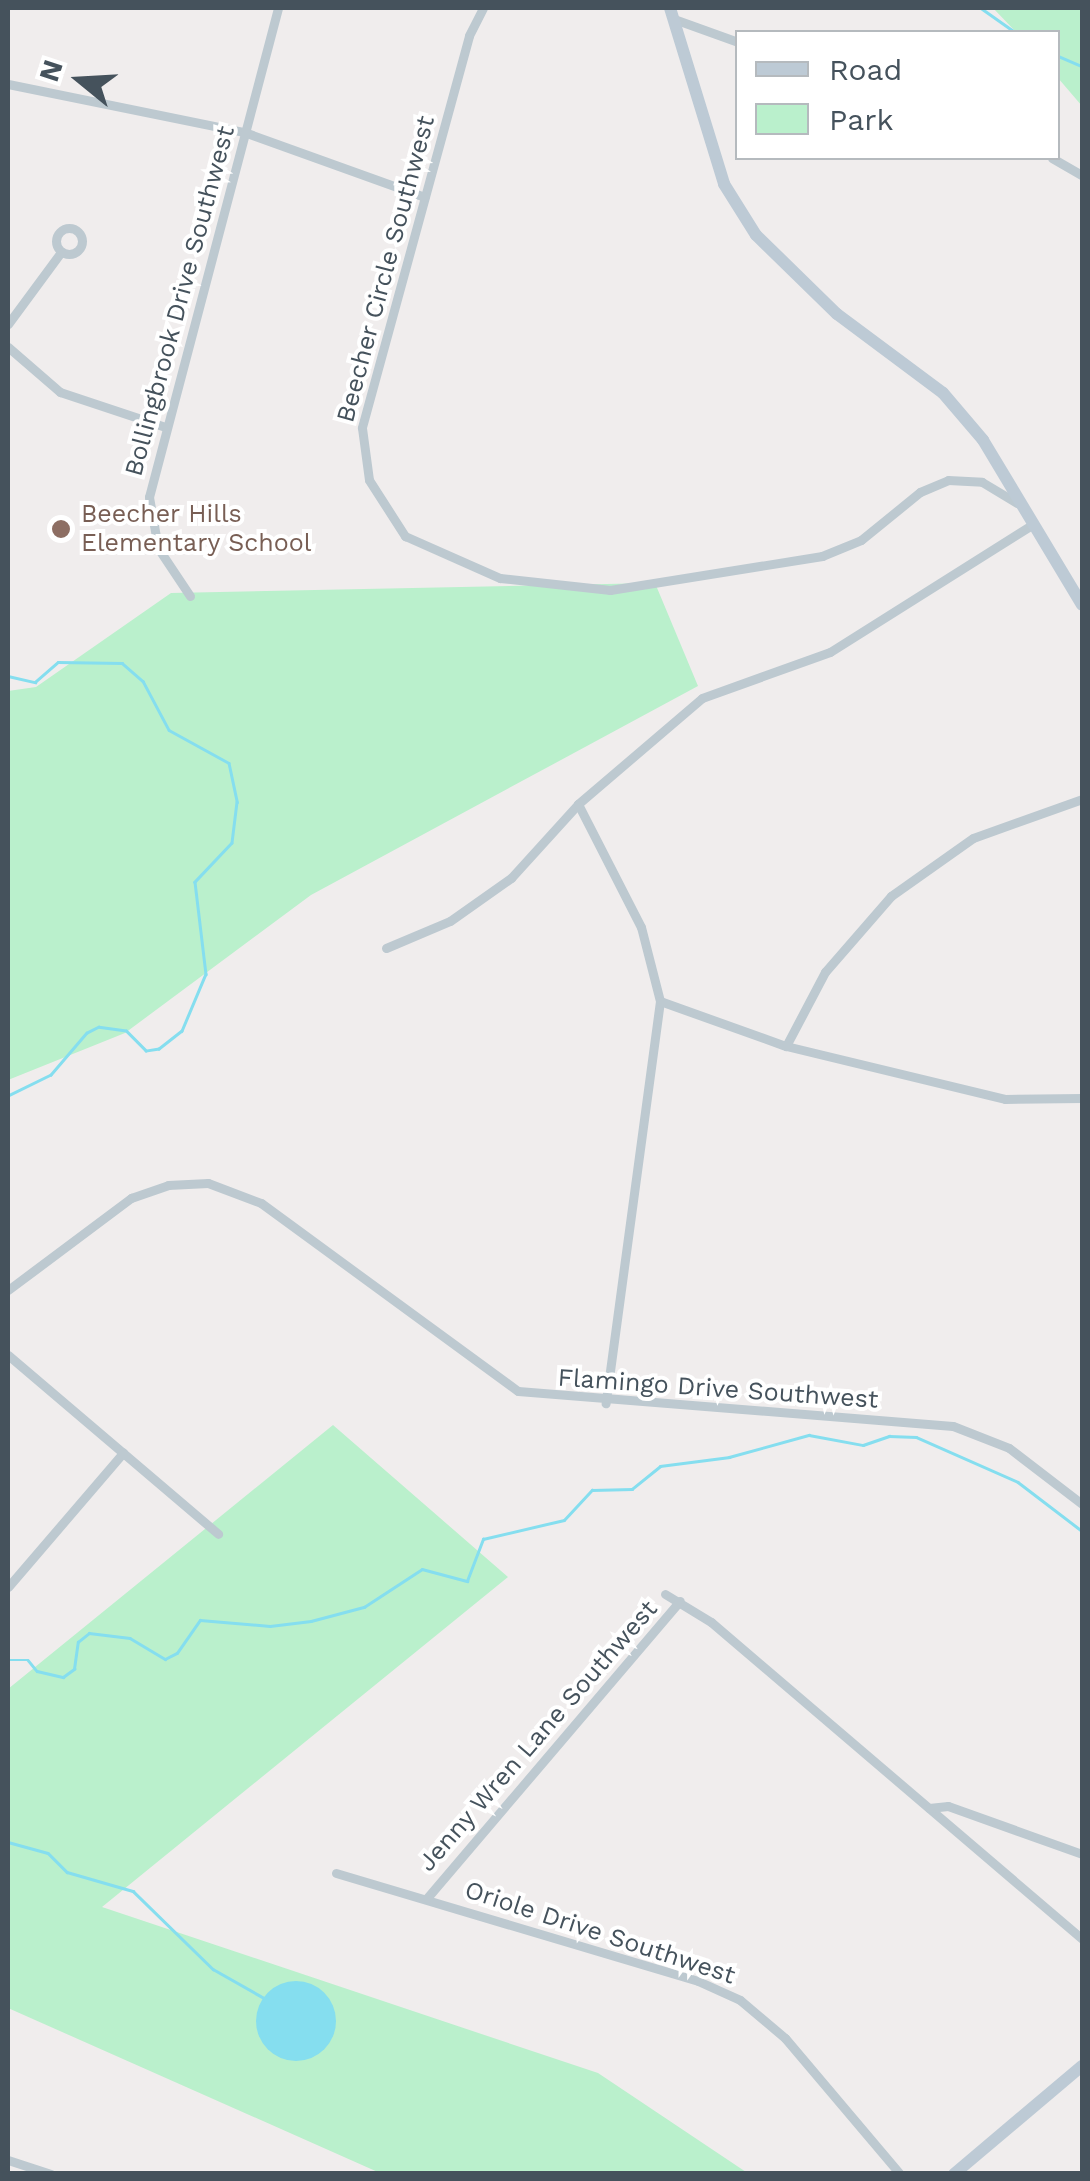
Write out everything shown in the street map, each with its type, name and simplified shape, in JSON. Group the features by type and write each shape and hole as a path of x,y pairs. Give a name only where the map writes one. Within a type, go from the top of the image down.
{"street":[{"name":"Bollingbrook Drive Southwest","path":"190,596 164,561 148,517 164,427 278,8"},
{"name":"Beecher Circle Southwest","path":"483,8 425,197 362,428 369,480 384,510 428,551 500,578 610,590 822,556 861,540 920,492 948,480 982,482 1022,506"},
{"path":"672,13 735,41"},
{"path":"672,13 724,184 756,235 837,314 943,393 983,440 1082,605"},
{"path":"8,84 244,132 425,197"},
{"path":"1056,160 1082,175"},
{"path":"8,324 61,252"},
{"path":"8,347 60,392 164,427"},
{"path":"386,948 450,921 511,878 578,804 702,698 830,652 1033,524"},
{"path":"786,1046 832,963 891,896 973,838 1082,800"},
{"path":"578,804 641,927 660,1001 606,1403"},
{"path":"660,1001 786,1046 1004,1100 1082,1098"},
{"name":"Flamingo Drive Southwest","path":"8,1290 131,1198 168,1184 208,1183 261,1203 505,1386 547,1398 953,1426 1009,1448 1082,1504"},
{"path":"8,1355 218,1534"},
{"path":"8,1587 122,1453"},
{"path":"665,1594 680,1602 929,1808 1082,1939"},
{"name":"Jenny Wren Lane Southwest","path":"427,1898 680,1602"},
{"path":"929,1808 948,1806 1082,1854"},
{"name":"Oriole Drive Southwest","path":"336,1872 740,2000 786,2038 900,2174"},
{"path":"954,2174 1082,2066"},
{"path":"8,2160 51,2174"}],"green space":[{"path":"993,8 1082,8 1082,106 1060,80 1060,30 1014,30"},
{"path":"655,583 698,686 311,895 125,1033 8,1080 8,691 36,687 171,593"},
{"path":"333,1425 508,1577 102,1907 598,2073 746,2172 380,2173 8,2008 8,1689"}],"water":[{"path":"296,1981 311,1984 324,1993 333,2006 333,2036 324,2049 311,2058 296,2061 281,2058 268,2049 259,2036 256,2021 259,2006 268,1993 281,1984"}],"waterway":[{"path":"981,8 1012,30"},
{"path":"1060,57 1082,66"},
{"path":"8,676 35,682 58,662 122,663 143,681 169,730 229,763 237,802 232,843 195,882 206,974 182,1031 159,1049 146,1051 126,1031 99,1027 87,1033 51,1075 8,1096"},
{"path":"8,1660 28,1660 37,1671 63,1677 74,1669 78,1642 89,1633 130,1638 165,1659 177,1653 200,1620 270,1626 311,1621 364,1607 422,1569 467,1581 483,1539 564,1520 592,1490 632,1489 660,1466 729,1457 809,1435 863,1445 889,1436 916,1437 1018,1482 1082,1531"},
{"path":"8,1842 48,1853 67,1872 133,1891 213,1969 264,1998"}],"place":[{"name":"Beecher Hills Elementary School","path":"61,529"}]}
